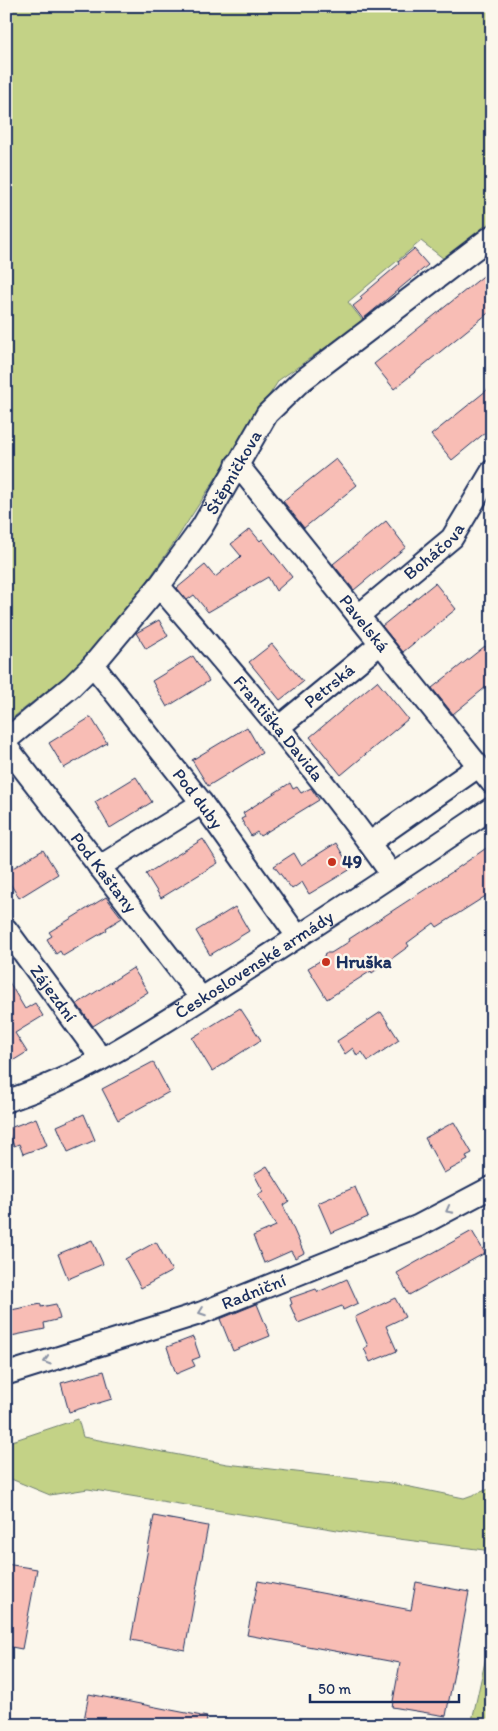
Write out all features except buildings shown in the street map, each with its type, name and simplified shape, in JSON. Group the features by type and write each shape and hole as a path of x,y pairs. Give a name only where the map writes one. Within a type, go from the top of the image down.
{"street":[{"name":"Štěpničkova","path":"6,740 72,686 93,665 159,586 202,527 267,414 299,383 492,236"},
{"name":"Pavelská","path":"237,464 492,783"},
{"name":"Boháčova","path":"358,616 452,538 492,472"},
{"name":"Františka Davida","path":"159,586 279,727 369,843 392,876"},
{"name":"Petrská","path":"279,727 380,644"},
{"name":"Pod duby","path":"93,665 202,803 298,937"},
{"name":"Pod Kaštany","path":"6,746 201,998"},
{"path":"369,843 478,766"},
{"path":"99,867 202,803"},
{"name":"Československé armády","path":"6,1101 42,1088 100,1060 298,937 492,808"},
{"name":"Zájezdní","path":"6,929 92,1046 100,1060"},
{"name":"Radniční","path":"6,1374 208,1310 418,1226 492,1187"}],"green space":[{"path":"6,6 492,6 492,221 444,259 421,241 348,302 363,321 279,380 174,543 100,649 6,723"},
{"path":"78,1419 83,1437 227,1464 391,1483 464,1498 492,1488 492,1551 368,1535 88,1489 50,1495 11,1479 6,1454 6,1443"},
{"path":"492,1630 492,1725 471,1725"}],"place":[{"name":"49","path":"332,862"},
{"name":"Hruška","path":"326,962"}]}
